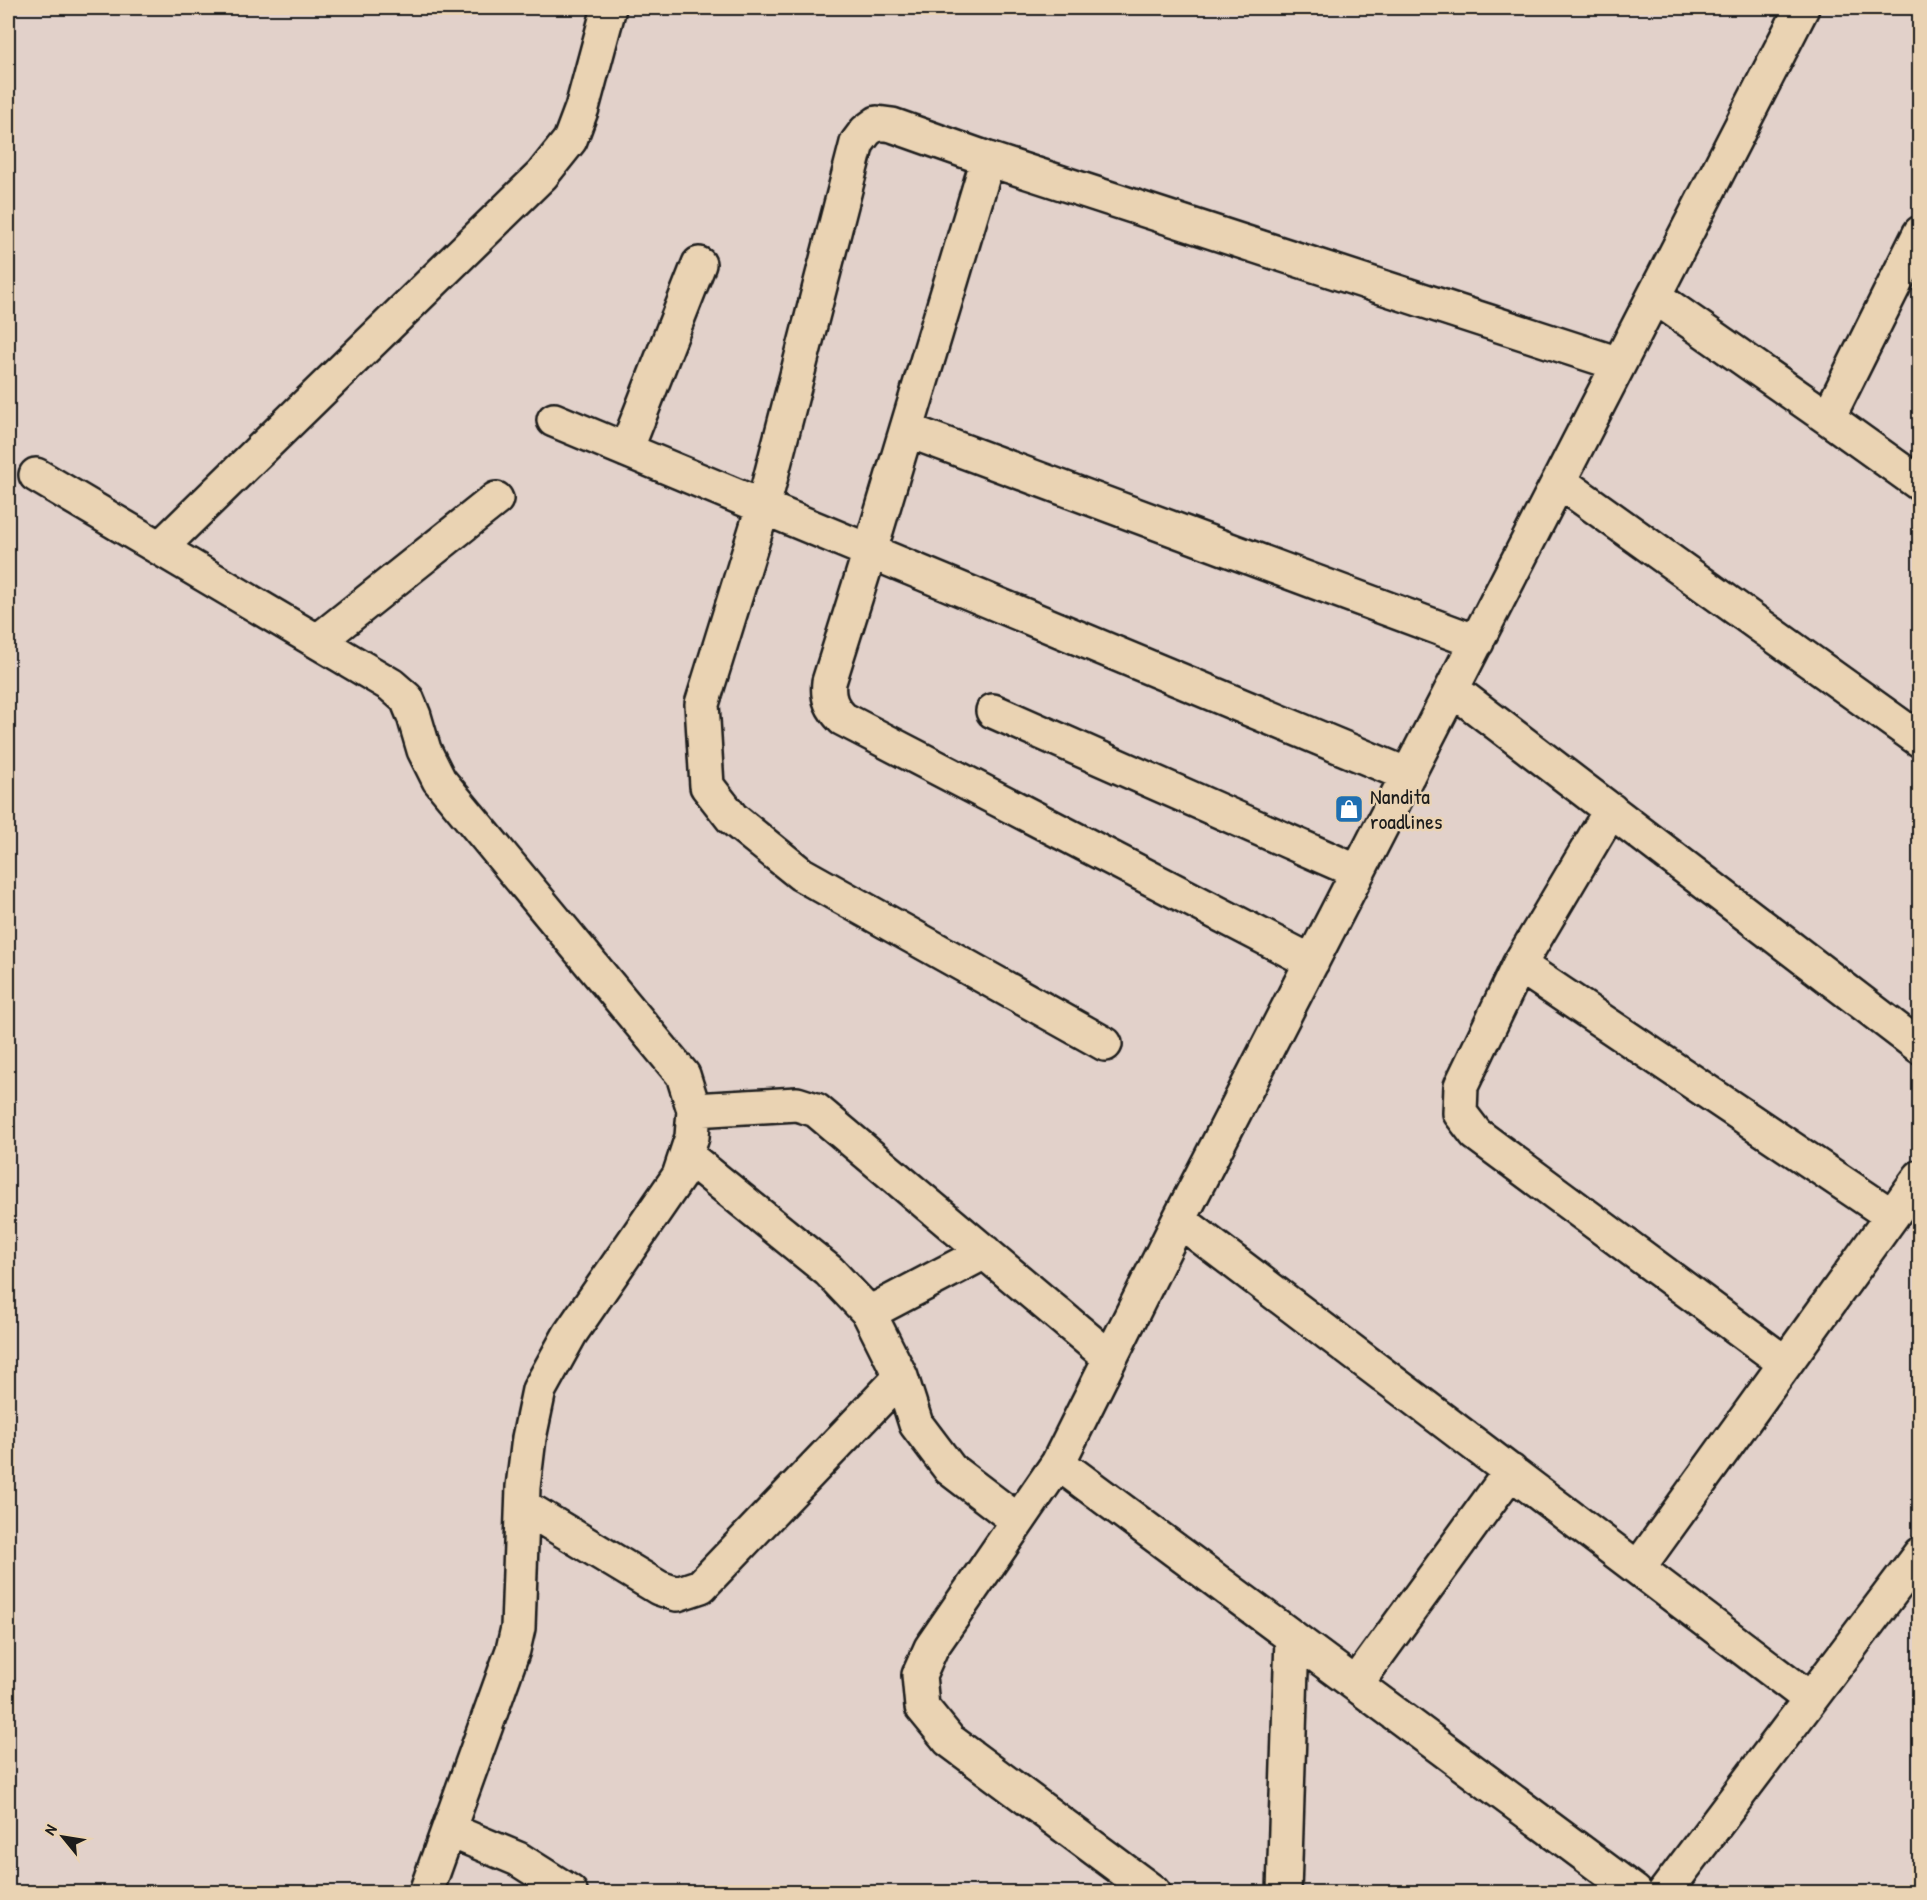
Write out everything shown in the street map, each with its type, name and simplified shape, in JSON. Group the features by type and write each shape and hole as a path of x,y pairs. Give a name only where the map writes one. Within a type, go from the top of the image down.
{"street":[{"path":"160,548 542,175 570,140 582,108 609,8"},
{"path":"1153,1893 950,1740 922,1707 919,1675 931,1648 1058,1463 1179,1220 1802,8"},
{"path":"1105,1044 801,874 732,818 707,786 702,704 763,507 857,143 866,131 877,123 892,125 988,159 1619,364"},
{"path":"988,159 829,682 830,702 833,709 843,719 1312,962"},
{"path":"1828,418 1912,270 1920,233"},
{"path":"626,450 699,264"},
{"path":"1654,296 1920,484"},
{"path":"554,420 1408,775"},
{"path":"907,430 1477,642"},
{"path":"36,475 391,685 407,699 424,750 439,780 683,1075 694,1110 692,1137 679,1176 570,1334 539,1390 529,1438 523,1506 518,1628 513,1650 426,1893"},
{"path":"1559,481 1920,740"},
{"path":"318,641 496,499"},
{"path":"1452,689 1920,1047"},
{"path":"993,711 1358,872"},
{"path":"1611,810 1520,965 1461,1086 1460,1113 1476,1134 1785,1363"},
{"path":"1520,965 1892,1216"},
{"path":"694,1110 797,1104 816,1110 1110,1358"},
{"path":"686,1155 830,1271 869,1313 901,1377 916,1424 950,1469 1018,1521"},
{"path":"1638,1568 1920,1177"},
{"path":"1179,1220 1810,1699"},
{"path":"869,1313 985,1252"},
{"path":"523,1506 659,1588 677,1594 701,1587 901,1377"},
{"path":"1058,1463 1635,1893"},
{"path":"1356,1684 1511,1471"},
{"path":"1665,1893 1920,1554"},
{"path":"1284,1893 1292,1637"},
{"path":"449,1830 518,1859 570,1893"}],"place":[{"name":"Nandita roadlines","path":"1349,809"}]}
